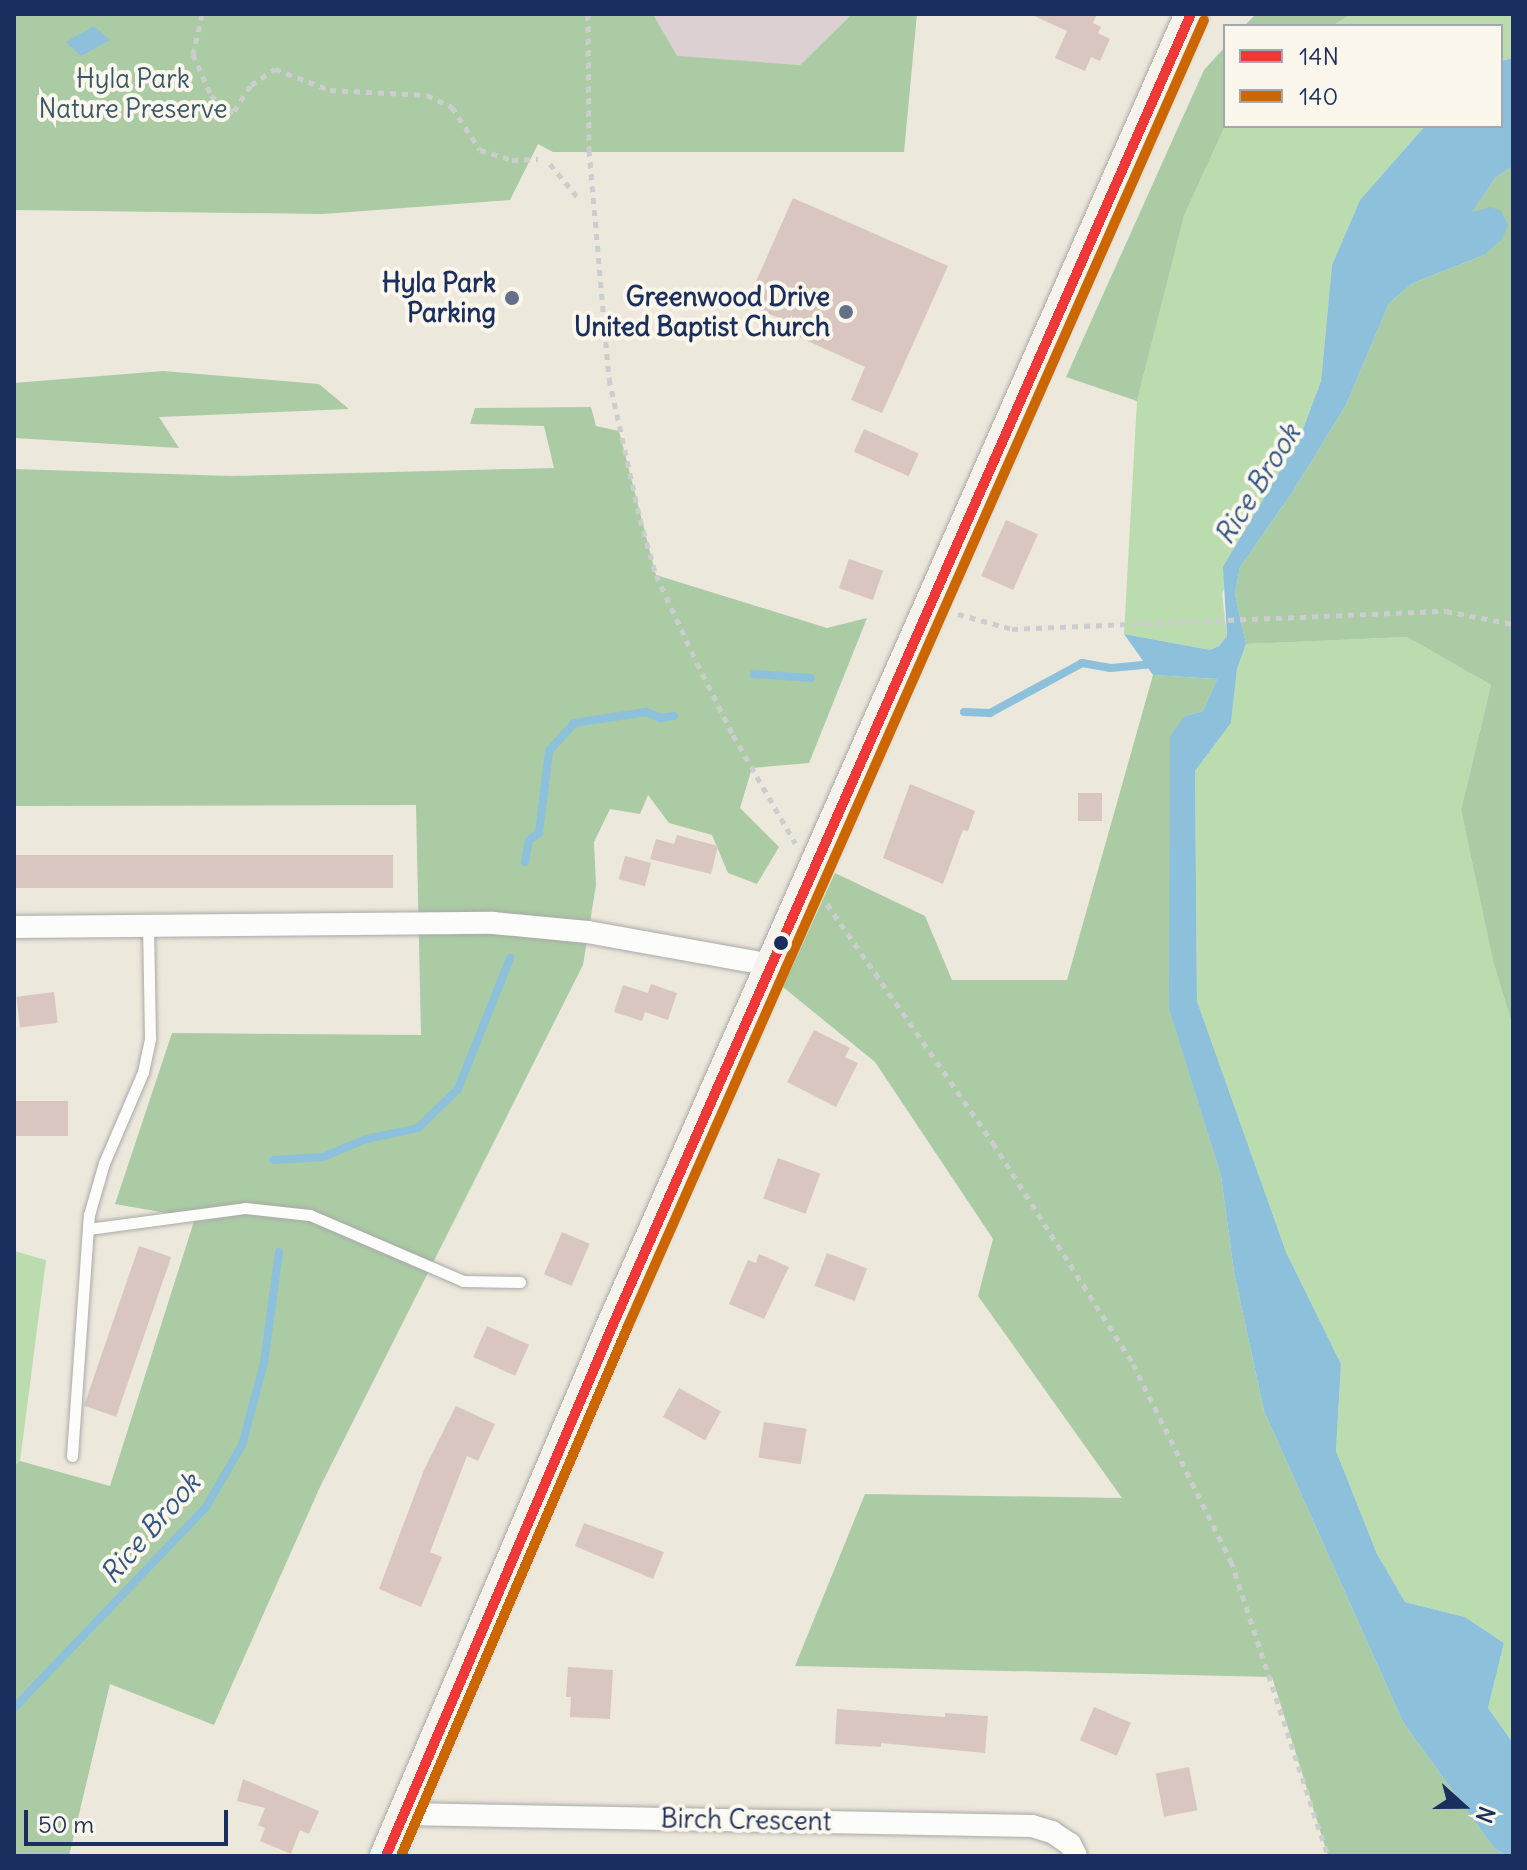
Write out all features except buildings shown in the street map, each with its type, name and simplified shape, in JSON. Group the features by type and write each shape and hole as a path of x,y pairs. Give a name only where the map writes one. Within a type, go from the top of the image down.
{"main road":[{"path":"386,1856 615,1320 1191,14"}],"street":[{"path":"14,927 493,923 588,932 771,965"},
{"name":"Birch Crescent","path":"404,1814 1032,1826 1052,1832 1070,1844 1076,1856"}],"lane":[{"path":"72,1456 89,1215 104,1163 143,1072 150,1038 148,926"},
{"path":"88,1229 245,1208 310,1215 463,1281 520,1282"}],"path":[{"path":"202,14 193,54 211,95 227,111 234,111 251,85 275,69 330,90 427,95 452,107 480,150 512,160 538,159"},
{"path":"588,14 589,150 609,379 640,519 656,575 697,663 733,735 795,844"},
{"path":"550,164 580,200"},
{"path":"930,604 1012,629 1446,611 1513,624"},
{"path":"824,899 993,1143 1133,1364 1231,1561 1328,1856"}],"shaded area":[{"path":"653,14 852,14 800,65 677,57"}],"green space":[{"name":"Hyla Park Nature Preserve","path":"14,14 653,14 677,56 800,65 852,14 917,14 904,152 553,152 538,144 510,200 323,214 14,210"},
{"path":"1256,14 1352,14 1335,24 1246,24"},
{"path":"1352,14 1513,14 1513,58 1503,60 1503,24 1335,24"},
{"path":"1223,49 1224,128 1184,216 1137,401 1066,377 1204,70"},
{"path":"1224,128 1423,128 1360,200 1332,265 1321,381 1300,437 1260,504 1222,594 1227,636 1219,646 1210,650 1124,634 1137,401 1184,216"},
{"path":"1513,166 1513,1027 1493,961 1461,810 1491,685 1407,637 1246,644 1235,594 1240,567 1290,496 1346,405 1389,303 1413,283 1484,255 1471,213 1495,178"},
{"path":"163,371 319,384 349,409 159,417 179,448 14,438 14,383"},
{"path":"591,407 596,426 619,431 656,575 827,628 867,618 809,763 752,768 740,808 779,847 757,884 728,873 712,835 669,823 648,795 640,814 610,809 594,842 596,885 583,965 320,1487 214,1725 110,1684 69,1856 14,1856 14,1466 20,1461 110,1486 195,1218 115,1204 172,1033 421,1035 416,805 14,806 14,469 231,476 554,468 544,426 470,424 475,408"},
{"path":"1407,637 1491,685 1461,810 1493,961 1513,1027 1513,1743 1488,1708 1504,1643 1465,1617 1405,1602 1377,1554 1336,1451 1341,1364 1286,1252 1197,1001 1195,771 1231,723 1237,669 1246,644"},
{"path":"1153,675 1217,679 1203,711 1185,716 1169,1008 1221,1176 1234,1272 1264,1411 1403,1722 1494,1848 1507,1856 1328,1856 1272,1677 795,1666 865,1494 1122,1498 978,1296 993,1239 875,1062 783,987 835,873 925,916 952,980 1067,980"},
{"path":"14,1251 46,1260 20,1461 14,1466"}],"water":[{"path":"94,26 110,40 81,56 66,42"},
{"path":"1513,58 1513,166 1495,178 1472,212 1491,207 1501,211 1508,225 1502,239 1484,255 1413,283 1389,303 1346,405 1290,496 1240,567 1235,594 1246,644 1237,669 1231,723 1195,771 1197,1001 1286,1252 1341,1364 1336,1451 1377,1554 1405,1602 1465,1617 1504,1643 1488,1708 1513,1743 1513,1856 1494,1848 1403,1722 1264,1411 1234,1272 1221,1176 1169,1009 1170,736 1185,716 1203,711 1217,679 1153,675 1124,634 1210,650 1219,646 1227,636 1223,567 1300,437 1321,381 1332,265 1360,200 1423,128 1503,128 1503,60"}],"waterway":[{"name":"Rice Brook","path":"964,712 990,713 1082,663 1111,668 1154,664"},
{"name":"Rice Brook","path":"754,674 811,678"},
{"name":"Rice Brook","path":"525,862 529,840 539,833 549,751 574,723 646,712 661,718 674,716"},
{"name":"Rice Brook","path":"273,1160 323,1157 366,1139 418,1128 458,1089 510,958"},
{"name":"Rice Brook","path":"14,1708 206,1507 242,1445 264,1363 279,1252"}],"transit line":[{"name":"14N","path":"386,1856 615,1320 1191,14"},
{"name":"140","path":"401,1856 628,1326 1204,20"}],"place":[{"name":"Hyla Park Parking","path":"512,298"},
{"name":"Greenwood Drive United Baptist Church","path":"846,312"}]}
